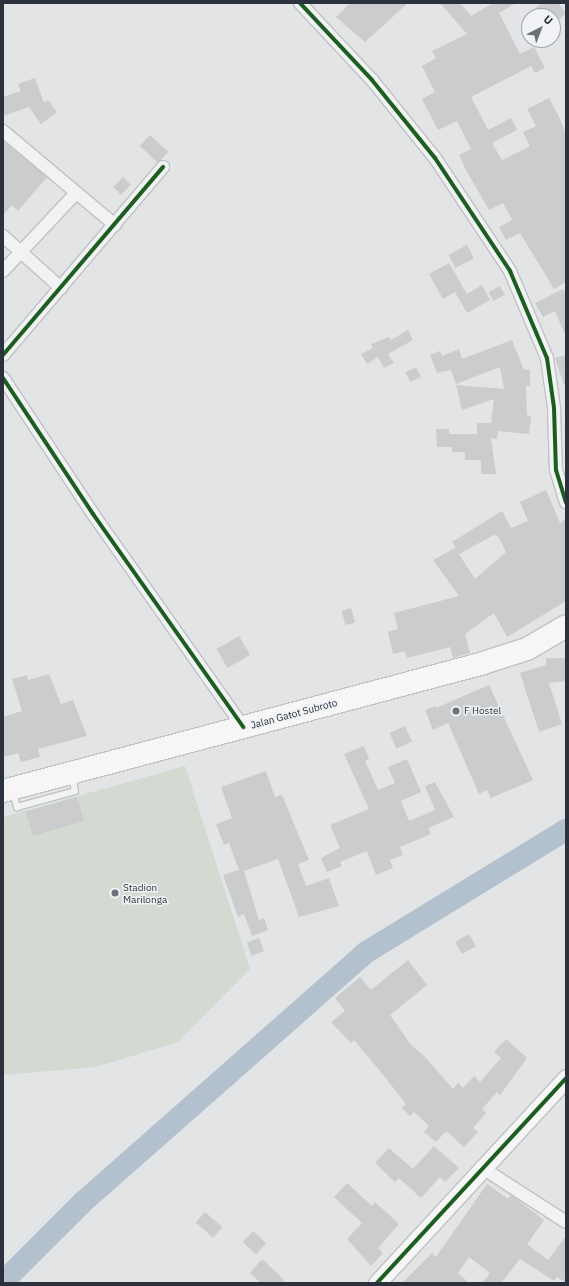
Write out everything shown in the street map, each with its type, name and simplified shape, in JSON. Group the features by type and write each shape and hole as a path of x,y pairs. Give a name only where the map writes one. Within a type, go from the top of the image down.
{"highway":[{"name":"Jalan Gatot Subroto","path":"8,790 490,660 527,649 563,631"}],"street":[{"path":"300,3 372,80 435,158 510,271 547,358 554,408 556,470 566,502"},
{"path":"3,131 115,225"},
{"path":"3,355 62,288 163,167"},
{"path":"3,271 76,193"},
{"path":"3,236 23,251 62,288"},
{"path":"3,378 93,514 242,727"},
{"path":"377,1283 481,1167 566,1078"},
{"path":"481,1167 566,1222"}],"shaded area":[{"name":"Stadion Marilonga","path":"185,766 250,969 178,1042 96,1067 3,1075 3,817"}],"building":[{"path":"350,3 408,3 365,42 336,17"},
{"path":"440,3 460,3 471,16 493,3 516,3 499,13 520,54 535,48 545,68 535,73 531,66 471,97 488,130 511,118 517,130 492,143 502,160 530,146 523,132 536,126 527,109 549,98 559,117 566,134 566,282 554,289 520,233 506,240 499,227 512,220 503,203 489,210 466,170 459,155 471,149 457,121 438,130 422,99 435,92 422,66 436,58 432,51 467,34"},
{"path":"542,3 558,3 566,13 561,18 561,8 535,8"},
{"path":"35,78 44,103 48,100 57,112 41,124 29,107 3,116 3,97 21,91 18,84"},
{"path":"150,135 168,152 158,163 140,146"},
{"path":"3,141 47,177 18,211 12,205 3,215"},
{"path":"123,177 131,185 121,195 113,187"},
{"path":"467,245 474,258 456,268 448,255"},
{"path":"449,263 467,294 482,285 490,300 467,313 455,292 443,299 429,274"},
{"path":"500,286 505,295 493,301 489,292"},
{"path":"563,289 566,294 566,337 555,311 543,317 535,303"},
{"path":"408,330 413,340 388,354 394,363 384,368 378,357 367,364 361,354 373,348 371,344 389,337 391,340"},
{"path":"512,340 524,370 530,369 530,386 526,386 527,415 531,416 529,434 498,431 497,439 491,438 496,474 481,474 481,460 465,460 465,452 452,452 452,447 437,447 436,429 449,429 449,434 477,434 477,423 491,423 494,399 462,410 456,385 504,389 500,367 456,384 451,370 437,373 430,355 440,351 442,356 459,349 462,359"},
{"path":"566,355 566,385 564,385 555,358"},
{"path":"416,367 421,377 410,382 405,372"},
{"path":"546,490 560,523 566,518 566,601 507,637 494,613 465,634 470,653 453,658 450,647 407,658 405,651 393,654 388,632 398,629 394,613 459,596 433,560 455,548 475,579 506,552 498,536 494,535 459,554 452,542 502,511 511,528 528,521 520,502"},
{"path":"351,608 355,622 346,625 341,611"},
{"path":"239,636 250,655 227,668 216,649"},
{"path":"546,658 566,658 566,681 549,683 562,724 539,732 520,673 546,665"},
{"path":"49,674 61,704 73,700 87,736 38,749 40,757 21,762 18,753 3,757 3,717 22,711 12,679 27,675 28,680"},
{"path":"489,685 533,780 491,798 487,790 479,794 448,723 433,730 425,710 435,706 436,708"},
{"path":"405,726 412,742 396,748 389,733"},
{"path":"364,746 369,759 365,761 378,790 395,783 388,767 407,759 421,792 401,801 409,821 435,810 425,786 435,782 454,817 428,828 431,834 400,847 403,855 390,860 393,868 376,875 367,851 340,862 342,866 327,872 321,858 340,848 330,825 369,809 344,754"},
{"path":"266,771 275,797 282,795 309,860 298,864 306,886 329,878 339,906 299,917 278,859 244,871 259,920 264,918 268,930 252,936 244,914 238,917 223,875 239,870 229,843 224,845 216,824 232,818 221,787"},
{"path":"77,797 84,821 33,836 26,812"},
{"path":"469,934 476,946 462,954 455,942"},
{"path":"259,938 264,951 252,956 247,943"},
{"path":"408,960 427,985 390,1015 411,1045 425,1057 453,1089 458,1083 463,1088 474,1076 480,1082 501,1058 494,1052 506,1039 527,1058 500,1095 497,1092 482,1109 486,1113 473,1128 478,1132 464,1147 446,1131 436,1142 424,1132 429,1126 414,1112 410,1116 402,1108 406,1104 380,1071 354,1040 351,1043 331,1022 345,1011 335,998 360,977 371,990"},
{"path":"434,1146 459,1168 445,1182 440,1177 421,1198 399,1178 395,1182 375,1163 389,1148 413,1169"},
{"path":"347,1183 372,1206 375,1202 399,1224 378,1248 383,1253 371,1266 347,1239 362,1223 334,1197"},
{"path":"487,1184 508,1199 511,1195 544,1220 527,1244 548,1260 566,1236 566,1283 557,1277 554,1281 520,1259 501,1283 482,1283 490,1273 469,1257 458,1273 469,1283 402,1283 432,1253 436,1257"},
{"path":"205,1212 222,1227 213,1238 196,1223"},
{"path":"253,1231 266,1243 256,1254 243,1242"},
{"path":"262,1259 280,1276 285,1283 261,1283 250,1273"}],"waterway":[{"path":"3,1282 83,1202 365,953 566,830"}],"cycle path":[{"path":"300,3 372,80 435,158 510,271 547,358 554,408 556,470 566,502"},
{"path":"3,355 163,167"},
{"path":"3,378 93,514 243,727"},
{"path":"377,1283 566,1078"}],"place":[{"name":"F Hostel","path":"456,711"},
{"name":"Stadion Marilonga","path":"115,893"}]}
